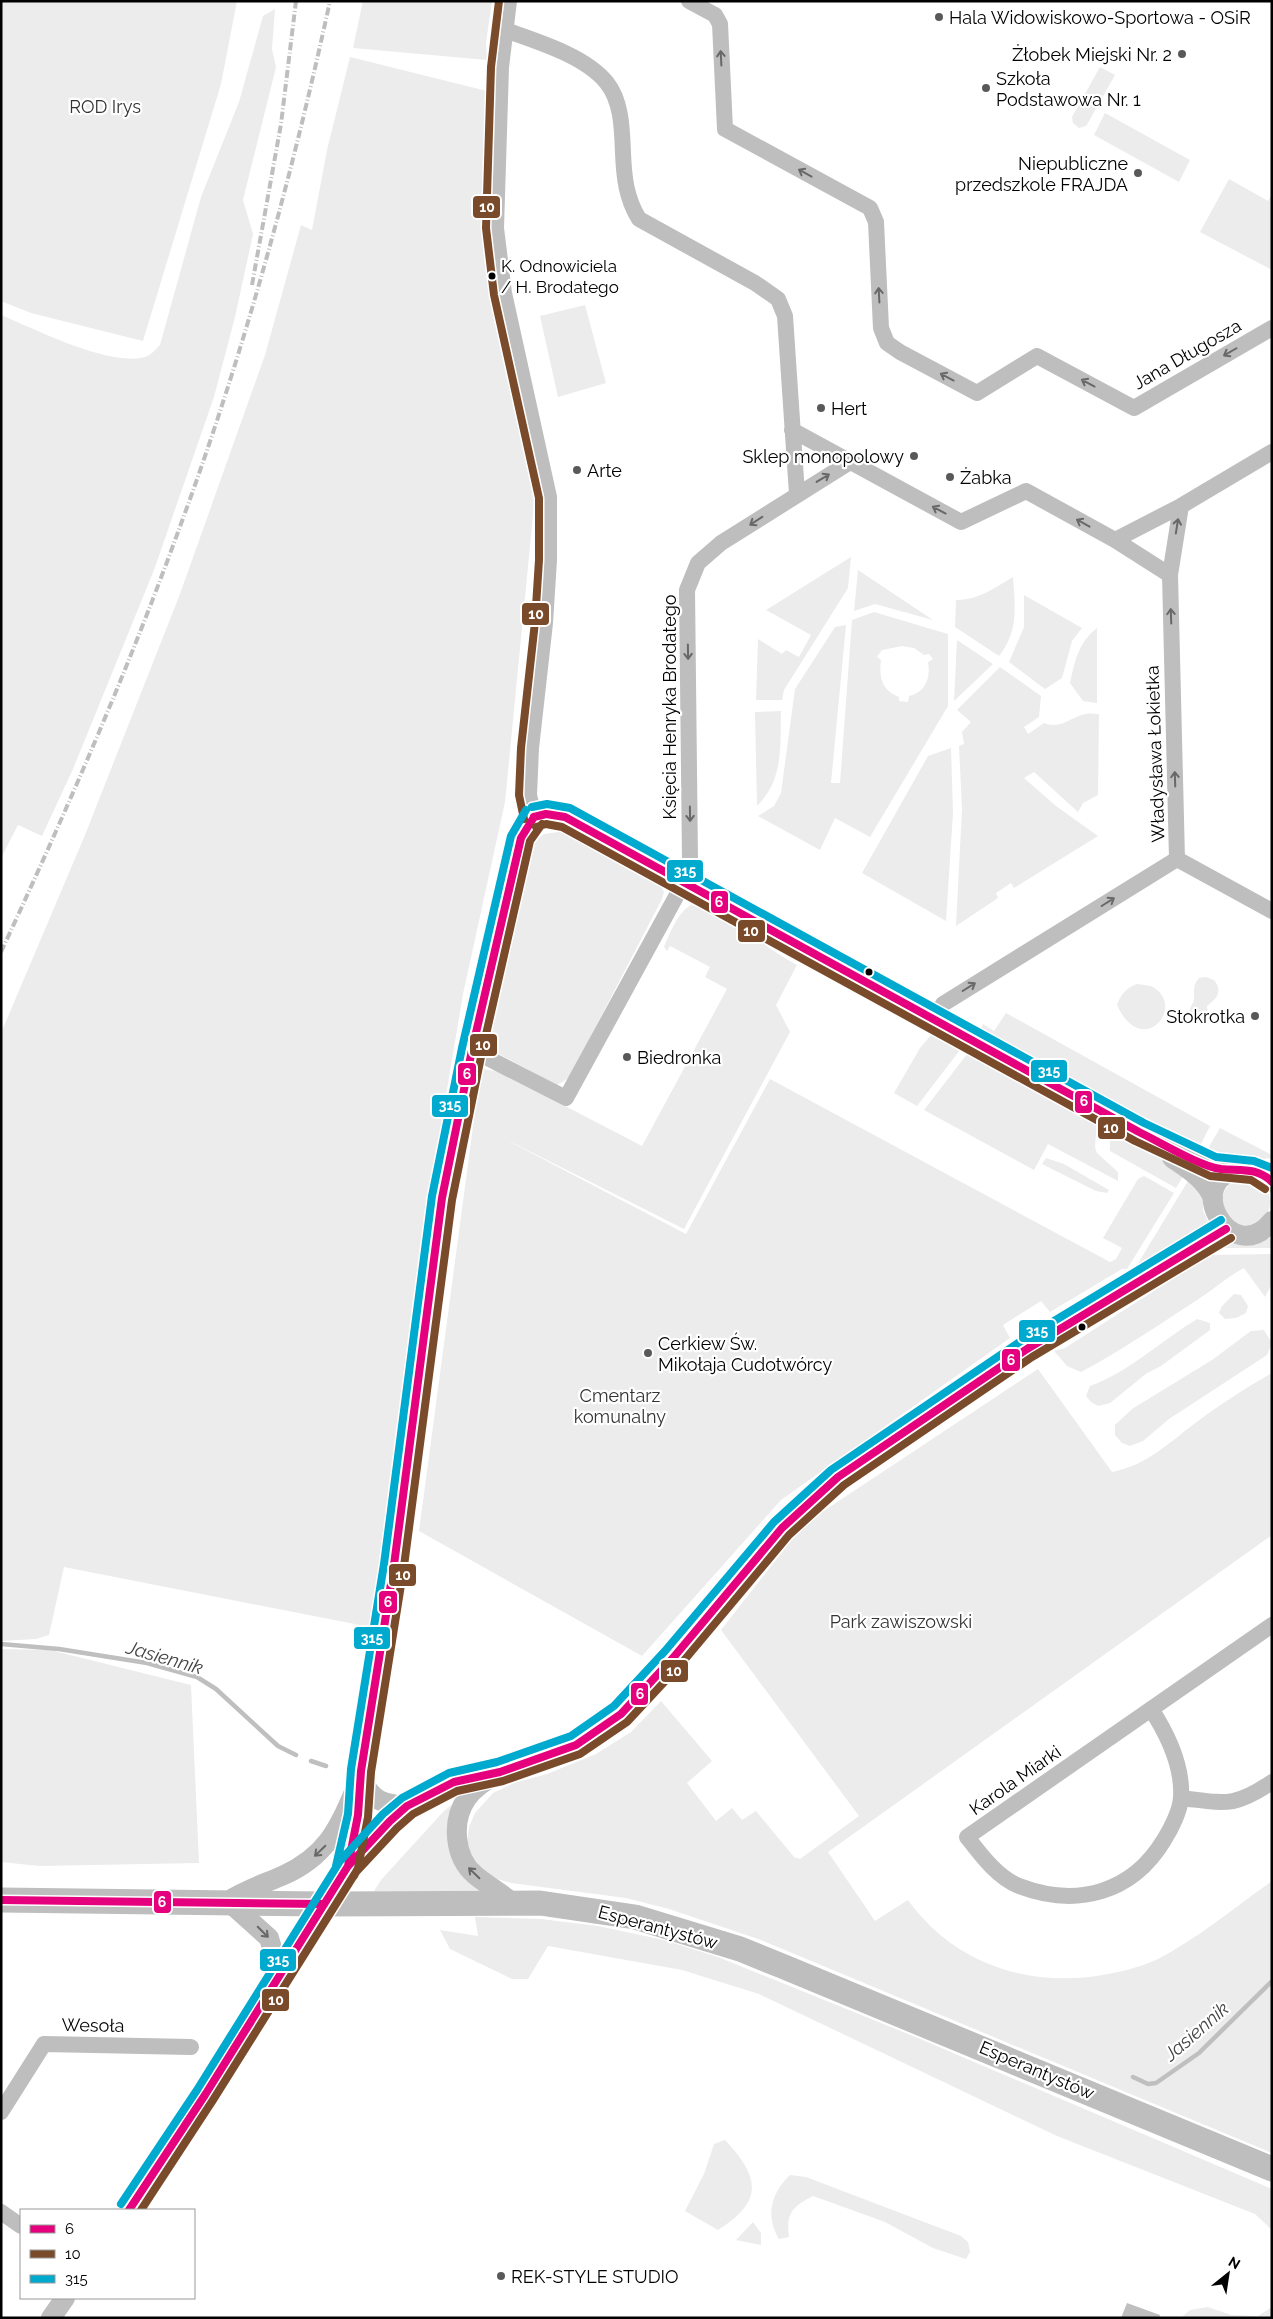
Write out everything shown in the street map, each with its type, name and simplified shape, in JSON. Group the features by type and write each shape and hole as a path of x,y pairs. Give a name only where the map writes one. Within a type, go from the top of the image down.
{"main road":[{"name":"Esperantystów","path":"1,1900 37,1902 228,1901 324,1904 513,1903 565,1906 635,1917 740,1950 1272,2169"}],"street":[{"path":"509,1 501,67 496,228 504,293 549,497 550,560 531,748 529,795 534,817"},
{"name":"Jana Długosza","path":"689,1 715,15 720,24 725,129 870,208 876,222 881,328 887,342 977,393 1037,356 1134,408 1272,328"},
{"path":"505,30 542,42 586,64 606,82 615,98 621,121 625,184 632,207 639,219 755,283 778,299 786,316 797,494"},
{"path":"792,430 961,522 1026,491 1115,540 1170,574"},
{"path":"1115,540 1180,506 1272,452"},
{"name":"Księcia Henryka Brodatego","path":"472,1050 566,1098 684,882 690,860 687,590 698,562 721,544 797,494 850,462"},
{"name":"Władysława Łokietka","path":"934,1019 943,1004 1178,859 1170,574 1180,506"},
{"path":"348,1866 358,1815 360,1779 394,1565 442,1198 472,1050 521,838 534,817 546,814 565,817 1139,1132 1213,1167 1235,1171 1251,1170 1270,1178"},
{"path":"1178,859 1272,911"},
{"path":"1139,1132 1198,1177 1210,1190 1213,1198 1214,1213 1226,1228 1241,1234 1269,1227"},
{"path":"1213,1198 1222,1179 1235,1171"},
{"path":"130,2209 200,2103 348,1866 379,1830 407,1806 454,1782 500,1772 576,1745 621,1714 673,1658 782,1528 838,1477 1027,1349 1226,1228"},
{"name":"Karola Miarki","path":"1152,1709 1164,1729 1176,1757 1181,1798 1170,1831 1156,1853 1141,1868 1107,1891 1072,1898 1018,1886 983,1858 967,1837 1272,1625"},
{"path":"500,1772 481,1784 463,1805 457,1833 458,1848 464,1862 475,1875 513,1903"},
{"path":"360,1779 374,1799 390,1805 407,1806"},
{"path":"280,1975 269,1938 228,1901 249,1888 302,1866 320,1852 335,1834 360,1779"},
{"path":"1181,1798 1226,1803 1244,1799 1272,1782"},
{"name":"Wesoła","path":"1,2112 44,2044 191,2047"},
{"path":"1,2212 20,2225"},
{"path":"51,2318 64,2299"}],"green space":[{"name":"ROD Irys","path":"1,1 237,1 221,84 143,341 31,313 1,301"},
{"path":"363,1 492,1 486,43 487,60 353,48"},
{"path":"275,9 272,49 276,67 243,200 253,234 235,317 214,397 154,570 73,769 42,836 18,825 1,858 1,315 72,345 112,357 130,359 145,357 160,345 201,197 239,102 263,16"},
{"path":"350,57 487,91 486,178 490,296 535,495 505,802 463,994 435,1161 391,1498 370,1627 64,1567 49,1635 36,1639 1,1641 1,1033 85,835 180,594 265,355 301,225 312,230 327,150"},
{"path":"1100,67 1115,75 1086,126 1079,128 1073,123 1072,117"},
{"path":"1105,113 1190,160 1179,182 1094,135"},
{"path":"1229,179 1268,201 1272,194 1272,270 1200,232"},
{"path":"585,305 606,383 558,397 540,316"},
{"path":"851,557 848,588 784,690 782,700 756,700 758,639 782,654 786,650 799,657 811,635 766,610"},
{"path":"858,570 933,620 875,604 854,611"},
{"path":"1013,577 1015,609 1013,628 999,656 955,627 956,600 979,596"},
{"path":"1024,595 1082,628 1072,641 1062,678 1045,689 1009,662 1024,627"},
{"path":"874,612 948,634 948,706 870,837 835,818 820,850 758,816 774,806 781,793 795,689 835,627 846,625 831,783 840,783 852,620","holes":["902,646 914,648 924,655 929,654 933,659 928,662 928,679 919,692 909,696 908,702 899,701 899,697 888,691 882,682 880,672 881,660 877,657 882,650"]},
{"path":"1097,628 1097,703 1083,701 1070,683 1081,646"},
{"path":"957,640 993,664 954,701"},
{"path":"1000,667 1041,696 1039,717 1024,727 1028,734 1044,723 1056,725 1081,715 1099,714 1098,795 1083,803 1078,812 1034,772 1024,778 1056,806 1098,836 1014,888 1011,883 996,893 998,898 956,926 962,809 959,746 964,744 962,732 971,722 957,710"},
{"path":"781,711 780,750 776,774 766,796 757,806 755,712"},
{"path":"951,748 953,813 946,921 862,873 928,756"},
{"path":"565,831 659,883 664,892 569,1078 557,1085 482,1045 535,841 544,834"},
{"name":"Cmentarz komunalny","path":"691,905 720,915 797,965 776,1005 790,1032 684,1229 501,1137 686,1234 770,1079 1110,1262 1116,1259 1122,1248 1103,1238 1138,1179 1144,1176 1174,1193 1127,1269 1122,1269 1050,1312 1041,1301 1003,1325 1010,1338 781,1500 642,1656 419,1531 480,1074 484,1069 500,1072 642,1146 727,989 705,977 710,967 670,946 667,951 664,947 678,918"},
{"path":"1206,977 1214,980 1217,984 1218,994 1214,1001 1207,1006 1208,1017 1198,1022 1190,1014 1190,1009 1194,1000 1196,983 1199,978"},
{"path":"1137,984 1153,987 1162,996 1165,1006 1163,1016 1157,1024 1148,1029 1138,1028 1127,1021 1117,1005 1124,992"},
{"path":"1006,1013 1210,1126 1197,1152 982,1035 980,1031 983,1024 994,1031"},
{"path":"932,1034 960,1050 917,1106 894,1093 920,1048"},
{"path":"971,1049 1097,1119 1095,1147 1097,1153 1118,1172 1118,1181 1048,1144 1034,1170 924,1110"},
{"path":"1220,1128 1270,1154 1272,1158 1233,1161 1203,1157"},
{"path":"1117,1132 1127,1133 1185,1173 1176,1188 1110,1151 1110,1138"},
{"path":"1046,1158 1064,1164 1109,1190 1107,1193 1096,1191 1042,1164"},
{"path":"1191,1176 1203,1194 1203,1210 1211,1229 1134,1274 1134,1270"},
{"path":"1241,1178 1251,1178 1263,1185 1270,1197 1270,1207 1263,1219 1251,1226 1241,1226 1233,1222 1226,1215 1222,1207 1222,1197 1226,1189 1233,1182"},
{"path":"1272,1238 1272,1248 1209,1248 1227,1240 1236,1243"},
{"path":"1272,1254 1272,1284 1265,1297 1244,1268 1113,1354 1081,1372 1067,1366 1054,1351 1065,1348 1210,1255"},
{"path":"1234,1294 1241,1295 1248,1306 1246,1313 1236,1318 1225,1319 1219,1313 1222,1306"},
{"path":"1197,1319 1210,1323 1210,1330 1161,1366 1147,1373 1110,1403 1098,1406 1086,1396 1090,1386 1118,1373"},
{"path":"1264,1330 1272,1343 1267,1355 1169,1419 1143,1441 1130,1446 1122,1443 1115,1435 1115,1425 1132,1409 1212,1360 1251,1331"},
{"name":"Park zawiszowski","path":"1038,1369 1112,1472 1146,1459 1222,1404 1272,1373 1272,1535 828,1852 875,1921 908,1900 926,1921 946,1939 968,1954 991,1965 1016,1973 1042,1977 1097,1976 1127,1970 1156,1960 1201,1933 1272,1881 1272,2153 761,1940 669,1909 626,1898 511,1883 491,1877 481,1868 471,1854 467,1843 469,1827 475,1813 493,1793 514,1783 547,1774 596,1754 631,1732 661,1701 712,1761 687,1783 716,1821 732,1808 742,1820 756,1811 794,1857 800,1859 859,1816 721,1630 804,1524"},
{"path":"1,1649 50,1650 191,1685 199,1863 39,1866 1,1862"},
{"path":"458,1799 452,1815 486,1892 374,1891 381,1880 443,1812"},
{"path":"475,1917 541,1919 598,1926 664,1940 718,1957 918,2038 1272,2189 1272,2230 1255,2214 1057,2136 759,1994 682,1970 548,1946 528,1979 512,1979 450,1949 440,1930 478,1936"},
{"path":"725,2140 737,2153 745,2166 752,2188 750,2199 743,2209 718,2230 685,2211 704,2174 714,2144"},
{"path":"790,2175 806,2177 961,2236 968,2242 970,2252 966,2259 933,2248 885,2222 813,2196 795,2207 790,2216 789,2237 779,2239 772,2222 772,2205 778,2189"},
{"path":"753,2222 761,2233 761,2245 736,2240"},
{"path":"1208,2307 1231,2315 1258,2316 1272,2307 1272,2318 1181,2318 1190,2310"}],"shaded area":[{"path":"1127,2303 1160,2315 1159,2318 1121,2318"}],"waterway":[{"name":"Jasiennik","path":"1,1644 59,1649 147,1663 197,1677 216,1689 278,1746 296,1755"},
{"name":"Jasiennik","path":"311,1761 326,1766"},
{"name":"Jasiennik","path":"1133,2077 1148,2084 1156,2083 1199,2053 1272,1981"}],"railway":[{"path":"252,285 281,124 296,1"},
{"path":"1,952 116,691 158,585 201,467 244,335 282,202 330,1"}],"transit line":[{"name":"10","path":"499,1 491,67 486,228 494,295 539,498 539,560 535,622 521,748 519,795 524,819"},
{"name":"315","path":"532,807 547,804 570,808 1144,1123 1216,1157 1254,1161 1272,1168"},
{"name":"315","path":"336,1866 348,1814 351,1769 384,1564 432,1196 462,1048 511,836 526,810"},
{"name":"6","path":"534,817 546,814 565,817 1180,1153 1212,1167 1254,1172 1272,1182"},
{"name":"6","path":"348,1866 358,1815 361,1771 394,1565 442,1198 472,1050 521,838 534,817"},
{"name":"10","path":"354,1876 358,1868 368,1817 371,1772 404,1566 452,1200 482,1052 530,841 542,824"},
{"name":"10","path":"536,827 546,824 562,827 1135,1141 1210,1176 1251,1180 1265,1189"},
{"name":"315","path":"121,2204 197,2090 340,1861 383,1814 402,1798 449,1773 497,1762 571,1736 614,1706 665,1651 774,1522 831,1470 1021,1341 1221,1220"},
{"name":"6","path":"130,2209 205,2095 348,1866 390,1821 407,1806 454,1782 500,1772 576,1745 621,1714 673,1658 782,1528 838,1477 1027,1349 1226,1229"},
{"name":"10","path":"142,2209 213,2100 356,1872 397,1828 413,1814 457,1791 503,1781 580,1754 627,1722 681,1664 789,1535 844,1485 1032,1357 1231,1238"},
{"name":"6","path":"1,1900 324,1904"}],"place":[{"name":"Hala Widowiskowo-Sportowa - OSiR","path":"939,17"},
{"name":"Żłobek Miejski Nr. 2","path":"1182,54"},
{"name":"Szkoła Podstawowa Nr. 1","path":"986,88"},
{"name":"Niepubliczne przedszkole FRAJDA","path":"1138,173"},
{"name":"K. Odnowiciela / H. Brodatego","path":"492,276"},
{"name":"Hert","path":"821,408"},
{"name":"Sklep monopolowy","path":"914,456"},
{"name":"Arte","path":"577,470"},
{"name":"Żabka","path":"950,477"},
{"name":"Stokrotka","path":"1255,1016"},
{"name":"Biedronka","path":"627,1057"},
{"name":"Cerkiew Św. Mikołaja Cudotwórcy","path":"648,1353"},
{"name":"REK-STYLE STUDIO","path":"501,2276"}]}
